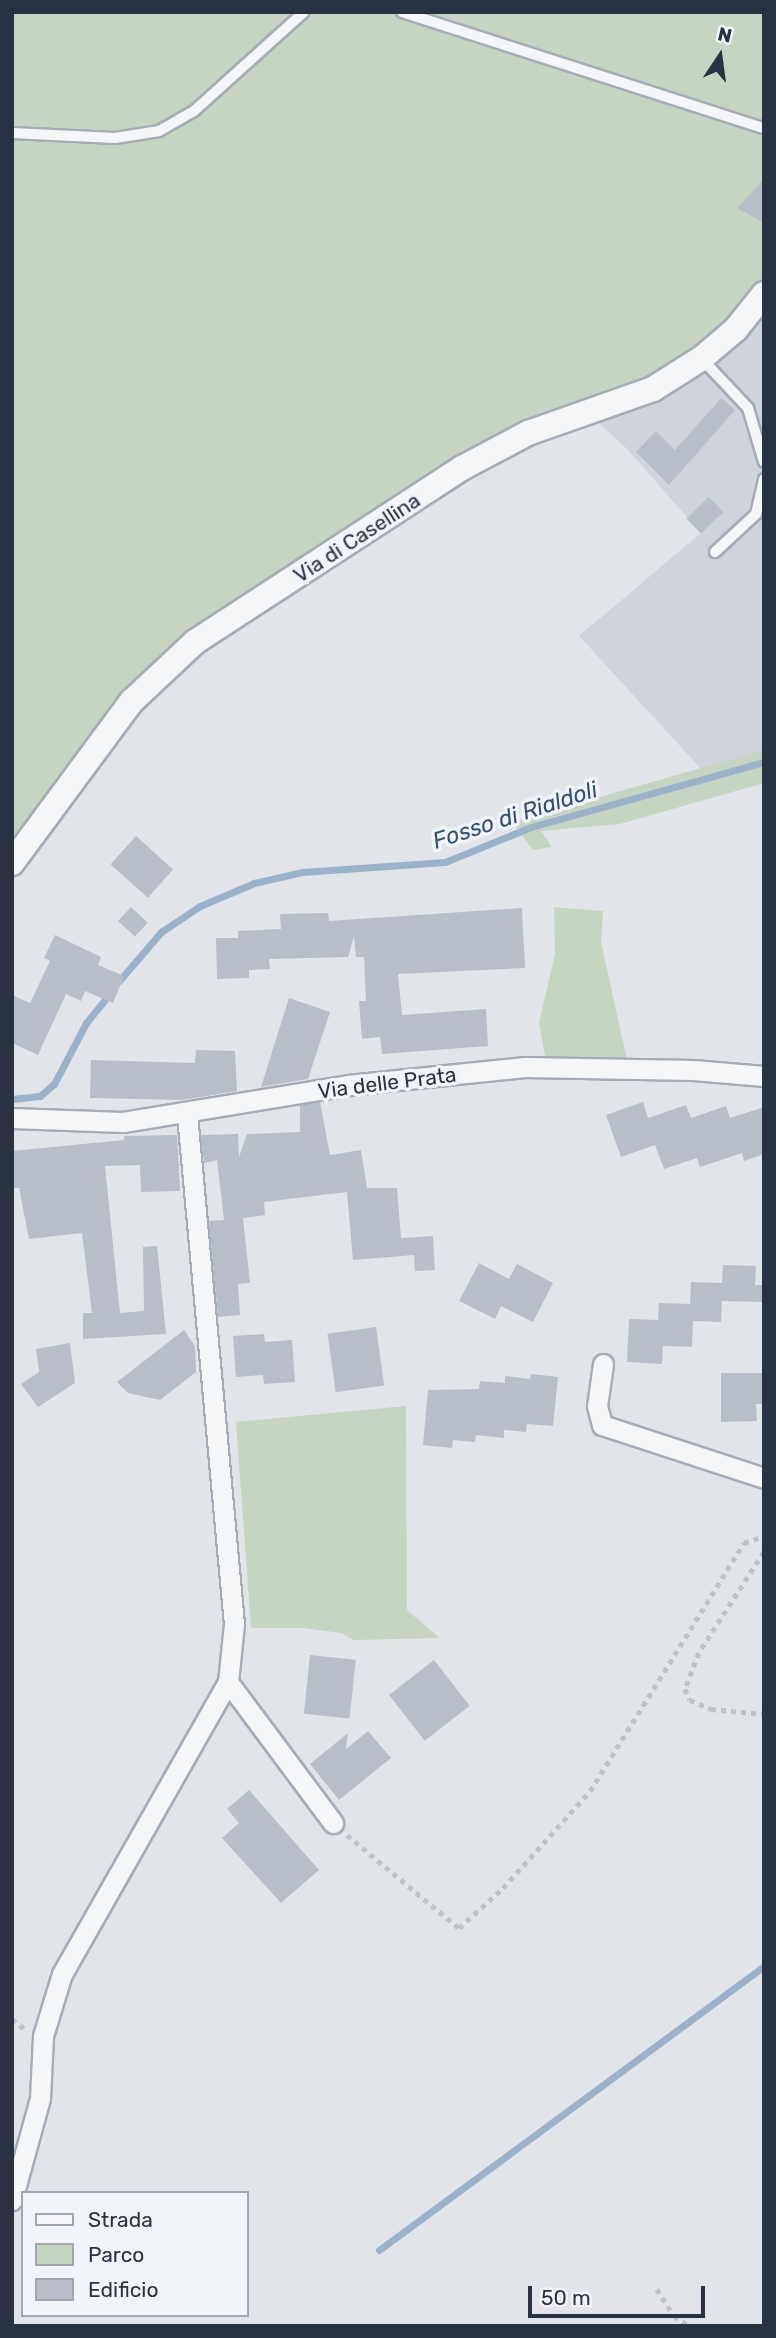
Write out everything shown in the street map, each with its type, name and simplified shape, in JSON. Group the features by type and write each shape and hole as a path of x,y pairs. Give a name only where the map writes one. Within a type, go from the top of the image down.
{"street":[{"name":"Via di Casellina","path":"12,863 132,701 195,642 462,468 528,433 653,389 702,358 736,329 764,294"},
{"name":"Via delle Prata","path":"12,1118 123,1122 187,1114 348,1085 525,1067 693,1070 764,1076"},
{"path":"12,2200 40,2098 43,2036 62,1974 228,1682 234,1625 187,1114"},
{"path":"603,1364 597,1406 602,1425 764,1478"},
{"path":"228,1682 333,1823"}],"lane":[{"path":"12,133 115,138 159,131 194,111 304,12"},
{"path":"402,12 764,128"},
{"path":"702,358 748,408 764,462"},
{"path":"715,552 756,514 764,479"}],"path":[{"path":"333,1823 459,1928 503,1888 590,1791 744,1543 764,1536"},
{"path":"764,1552 699,1653 685,1689 690,1700 711,1709 764,1714"},
{"path":"657,2289 674,2316 690,2326"}],"shaded area":[{"path":"764,299 764,750 702,770 579,636 701,533 627,449 587,412"}],"green space":[{"path":"12,12 764,12 764,294 702,358 528,433 195,642 12,863"},
{"path":"764,750 764,783 620,824 541,831 552,847 533,850 512,822"},
{"path":"554,907 603,911 601,942 629,1069 547,1067 539,1023 555,954"},
{"path":"406,1406 407,1610 440,1638 354,1640 341,1633 304,1628 251,1628 236,1422"}],"building":[{"path":"764,179 764,223 737,208"},
{"path":"721,398 735,410 669,485 636,452 656,431 675,450"},
{"path":"709,497 723,512 701,534 686,518"},
{"path":"136,836 173,869 148,898 111,864"},
{"path":"131,907 148,923 135,937 118,921"},
{"path":"522,908 525,968 398,974 402,1015 486,1009 488,1046 382,1054 380,1037 362,1039 359,1001 366,1001 364,957 356,957 354,937 348,957 269,959 270,969 249,970 249,978 217,979 216,938 238,938 238,931 281,929 280,914 328,913 329,921"},
{"path":"55,935 101,957 98,965 124,976 113,1003 85,991 81,1001 66,994 38,1055 12,1043 12,995 30,1003 50,961 44,958"},
{"path":"289,998 330,1012 308,1079 261,1087"},
{"path":"196,1050 235,1051 237,1091 182,1100 90,1098 91,1060 195,1063"},
{"path":"320,1102 330,1155 361,1150 367,1188 397,1188 401,1238 433,1236 435,1270 415,1271 414,1255 353,1260 347,1192 264,1202 265,1215 243,1218 250,1283 238,1284 240,1315 218,1317 209,1221 224,1220 217,1160 204,1163 201,1135 238,1134 239,1157 247,1134 300,1132 300,1105"},
{"path":"643,1102 648,1118 686,1105 691,1118 726,1106 730,1118 764,1107 764,1154 744,1161 742,1153 700,1167 697,1158 664,1169 655,1145 621,1157 606,1115"},
{"path":"177,1135 180,1191 141,1192 140,1165 105,1166 120,1313 144,1311 143,1247 157,1246 166,1334 83,1339 83,1313 92,1313 82,1233 29,1239 19,1188 12,1188 12,1151 124,1140 124,1136"},
{"path":"479,1263 509,1279 517,1264 553,1283 533,1322 501,1306 495,1319 459,1301"},
{"path":"723,1265 756,1266 755,1285 764,1285 764,1302 722,1301 721,1322 693,1321 692,1347 663,1346 662,1364 627,1362 629,1319 658,1320 659,1303 690,1304 691,1282 722,1283"},
{"path":"376,1327 384,1385 336,1392 327,1334"},
{"path":"184,1330 195,1346 196,1372 160,1400 128,1393 117,1382"},
{"path":"264,1334 265,1342 292,1340 295,1382 264,1384 263,1375 236,1377 233,1336"},
{"path":"70,1343 75,1383 38,1407 21,1384 39,1372 36,1349"},
{"path":"721,1373 764,1373 764,1404 756,1404 757,1421 721,1422"},
{"path":"531,1374 558,1377 553,1426 527,1424 526,1432 504,1430 504,1438 476,1435 475,1442 453,1440 452,1448 423,1445 428,1390 479,1389 480,1381 505,1383 505,1376 530,1379"},
{"path":"310,1655 356,1660 350,1718 304,1714"},
{"path":"434,1660 470,1706 425,1741 389,1695"},
{"path":"368,1731 391,1758 339,1800 310,1764 348,1733 346,1749"},
{"path":"249,1790 319,1870 281,1903 222,1838 239,1823 227,1809"}],"waterway":[{"name":"Fosso di Rialdoli","path":"119,981 161,932 200,906 254,883 302,872 445,862 531,827 764,762"},
{"path":"12,1099 40,1096 54,1084 86,1023 110,993"},
{"path":"379,2250 764,1966"}]}
